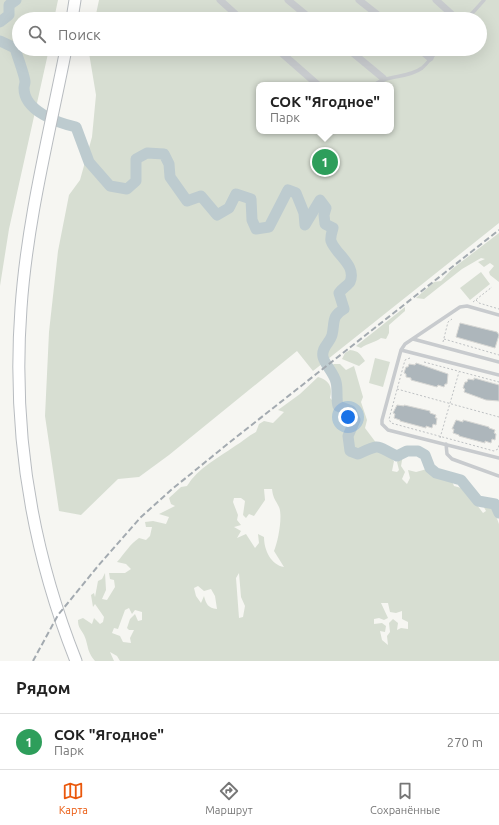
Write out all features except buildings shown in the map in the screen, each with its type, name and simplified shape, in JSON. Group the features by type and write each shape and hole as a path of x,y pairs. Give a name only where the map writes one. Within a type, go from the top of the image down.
{"main road":[{"path":"73,12 75,0"},
{"path":"65,56 28,250 21,307 18,382 22,453 36,533 58,615 76,661"}],"street":[{"path":"220,0 233,12"},
{"path":"288,0 303,12"},
{"path":"359,0 374,12"},
{"path":"436,0 449,12"},
{"path":"286,56 315,82"},
{"path":"356,56 383,78"}],"lane":[{"path":"473,12 484,0"},
{"path":"378,82 383,78 410,74 422,68 430,58"},
{"path":"499,315 467,306 460,306 413,338 401,350 382,420 384,428 388,430 499,458"},
{"path":"413,338 499,362"},
{"path":"401,350 499,375"},
{"path":"446,444 447,454 452,459 499,474"}],"path":[{"path":"476,300 479,303 499,309"},
{"path":"444,339 499,355"},
{"path":"416,359 409,358 405,360 389,420 391,423 494,451 498,449 499,445"},
{"path":"423,361 499,382"},
{"path":"438,442 461,365"},
{"path":"391,388 499,417"}],"shaded area":[{"path":"0,0 58,0 55,12 12,12 12,56 47,56 9,229 0,286"},
{"path":"99,0 499,0 499,223 313,371 297,351 169,455 139,477 118,479 81,515 59,511 45,416 49,332 58,251 69,195 80,180 92,137 96,95 90,56 487,56 487,12 96,12"},
{"path":"499,233 499,282 490,275 489,272 494,266 490,263 484,267 478,262 485,259 481,258 462,269 424,299 416,298 434,282 441,281 452,269"},
{"path":"481,272 490,284 470,300 460,288"},
{"path":"405,307 405,311 389,325 389,333 386,339 381,338 361,348 356,346"},
{"path":"350,350 359,353 365,361 359,366 342,359 345,353"},
{"path":"375,358 390,362 383,387 369,383"},
{"path":"334,364 340,364 346,370 354,366 363,397 361,402 367,420 365,428 380,448 394,461 392,471 397,472 399,470 397,462 403,455 401,466 405,472 402,479 407,484 410,478 408,470 416,472 427,469 434,475 442,473 445,477 451,479 454,486 465,489 483,513 486,511 479,498 490,500 499,524 499,661 120,661 117,656 110,652 114,661 95,661 89,651 86,639 79,627 78,620 83,618 92,624 94,618 100,624 103,622 104,617 95,604 93,607 91,595 94,593 95,597 98,581 102,579 105,573 106,590 102,599 107,600 115,587 114,580 110,579 109,573 125,573 131,569 126,564 117,562 136,540 139,538 146,540 150,536 152,527 146,527 145,522 153,521 166,524 169,517 159,514 175,506 171,504 169,498 181,487 187,486 197,474 209,464 256,432 259,424 264,421 273,423 284,412 278,410 300,394 318,377 322,378 329,384 331,390 330,398 334,402 339,399 342,392 339,385 331,380 335,372 328,373 328,367","holes":["264,489 272,489 280,511 280,523 274,551 284,567 279,566 269,556 265,547 264,537 258,534 259,543 255,548 246,534 237,538 241,531 234,527 241,525 237,520 238,515 233,502 234,498 241,498 245,501 243,515 246,518 249,514 254,516 265,500","239,573 241,597 245,606 243,617 239,618 236,578","198,586 204,591 211,589 215,596 217,609 211,608 204,596 201,603 196,596 194,588","381,603 388,603 390,612 396,613 402,611 402,619 408,622 408,629 401,628 397,630 398,623 393,619 389,623 390,632 387,636 388,645 382,640 380,631 385,632 386,626 382,623 374,624 374,619 379,618 384,620 388,618","129,608 132,614 135,610 142,612 142,620 138,621 135,614 130,619 127,628 129,630 134,630 130,638 131,643 123,642 120,636 112,633 114,628 118,629 125,610"]}],"waterway":[{"path":"0,22 9,15 9,5 16,0"},
{"path":"0,41 12,47"},
{"path":"17,56 25,79 25,96 43,115 76,127 89,162 110,186 127,189 136,181 136,159 147,153 164,154 169,164 170,177 187,201 201,196 217,215 229,208 236,194 251,199 252,220 256,229 269,227 288,190 296,193 304,213 305,225 320,200 326,208 324,215 325,224 333,228 331,241 351,270 350,282 339,293 344,309 335,317 332,335 323,350 324,360 336,382 338,406 351,411 355,420 348,436 350,451 358,454 372,448 379,447 397,456 407,451 418,451 425,455 430,468 436,473 461,480 478,501 495,504 499,513"}],"railway":[{"path":"33,661 58,615 140,518 171,490 230,442 499,230"}],"place":[{"name":"СОК \"Ягодное\"","path":"325,162"}]}
